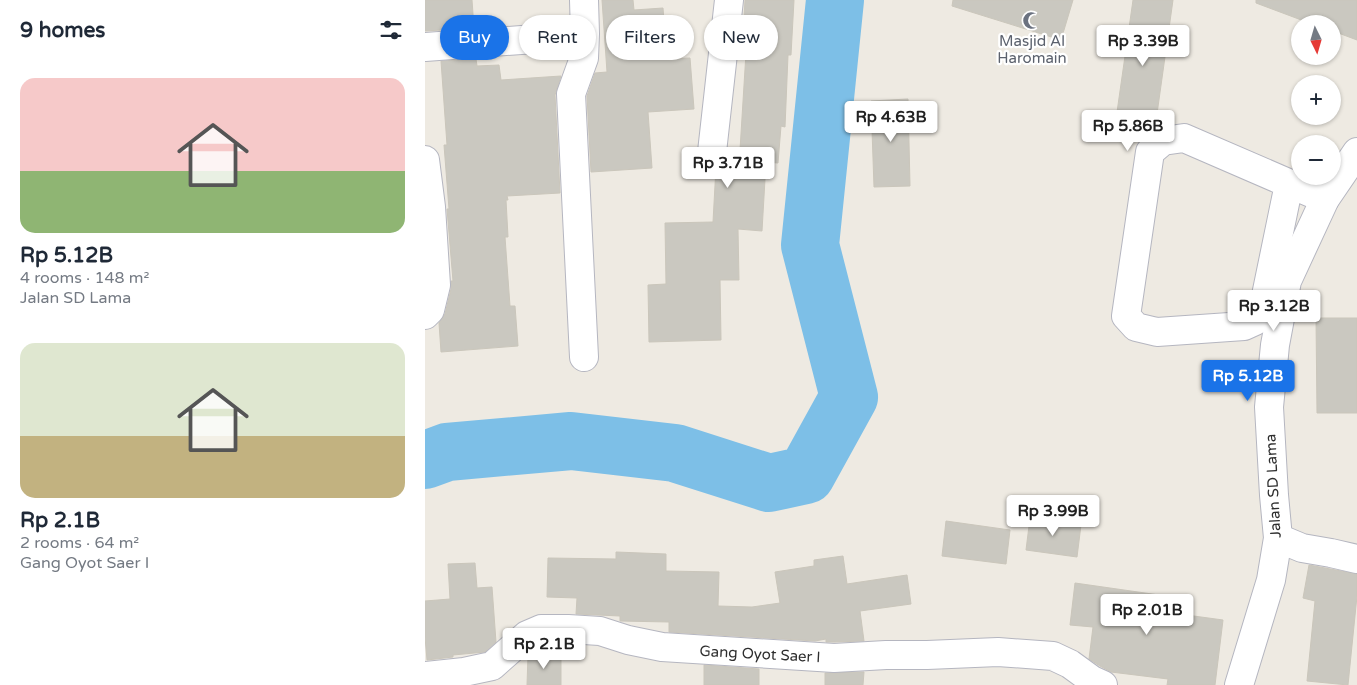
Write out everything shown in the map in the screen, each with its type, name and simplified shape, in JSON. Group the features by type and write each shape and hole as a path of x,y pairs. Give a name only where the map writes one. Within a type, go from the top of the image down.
{"street":[{"path":"584,0 584,58 571,94 584,357"},
{"path":"712,152 729,0"},
{"path":"425,47 519,40"},
{"path":"1289,184 1263,310 1255,321 1244,326 1157,332 1136,327 1126,316 1150,152 1163,141 1184,138 1325,199"},
{"name":"Jalan SD Lama","path":"1239,685 1271,580 1278,538 1269,407 1275,345 1287,281 1325,199 1357,152"},
{"path":"425,160 436,285 430,310 425,315"},
{"path":"1278,538 1301,548 1331,552 1357,559"},
{"name":"Gang Oyot Saer I","path":"425,676 464,672 492,666 527,635 541,629 568,629 600,632 662,648 835,658 998,652 1053,656 1070,664 1092,680 1103,685"}],"building":[{"path":"425,0 472,0 473,15 440,15 440,30 425,31"},
{"path":"602,0 633,0 634,10 663,8 664,15 606,15 606,58"},
{"path":"745,0 794,0 791,55 788,55 785,127 781,126 778,163 766,162 762,231 738,229 739,280 720,280 721,340 649,342 648,285 666,284 665,223 713,222 716,167 724,162 726,157 736,157 736,166 739,166 746,60 778,60 778,15 744,15"},
{"name":"Masjid Al Haromain","path":"953,0 1073,0 1061,40 952,6"},
{"path":"1133,0 1173,0 1155,128 1143,137 1114,133"},
{"path":"1256,0 1357,0 1357,40 1341,34 1341,15 1291,16 1256,3"},
{"path":"476,60 477,66 499,65 501,80 561,76 555,95 560,193 507,196 508,200 506,200 508,237 505,237 510,306 515,306 518,346 441,352 439,323 445,314 451,281 453,281 447,209 449,209 444,145 447,145 441,61"},
{"path":"606,60 690,60 694,109 648,112 652,168 591,172 587,96 595,73 607,72"},
{"path":"908,99 910,186 874,187 871,101"},
{"path":"1316,318 1357,318 1357,413 1317,413"},
{"path":"1030,518 1081,525 1077,557 1026,550"},
{"path":"946,521 1010,530 1006,564 942,556"},
{"path":"616,552 666,554 666,571 719,572 718,606 752,607 780,603 775,572 814,566 814,560 843,556 847,584 907,575 911,604 860,611 864,641 826,642 826,639 815,641 669,632 669,622 620,621 620,616 576,614 577,598 547,597 548,558 616,559"},
{"path":"475,563 477,588 492,587 496,642 485,652 427,660 425,601 450,599 448,564"},
{"path":"1309,565 1357,574 1357,596 1348,685 1307,681 1315,601 1303,598"},
{"path":"1075,583 1159,595 1157,611 1223,620 1215,685 1167,685 1168,679 1111,672 1089,659 1093,627 1070,625"},
{"path":"529,654 561,655 561,685 527,685"},
{"path":"704,665 759,669 759,685 704,685"},
{"path":"864,672 863,685 825,685 825,673"}],"waterway":[{"path":"425,460 447,452 571,441 675,453 769,483 806,475 849,397 810,245 835,0"}],"place":[{"name":"Masjid Al Haromain","path":"1032,20"}]}
